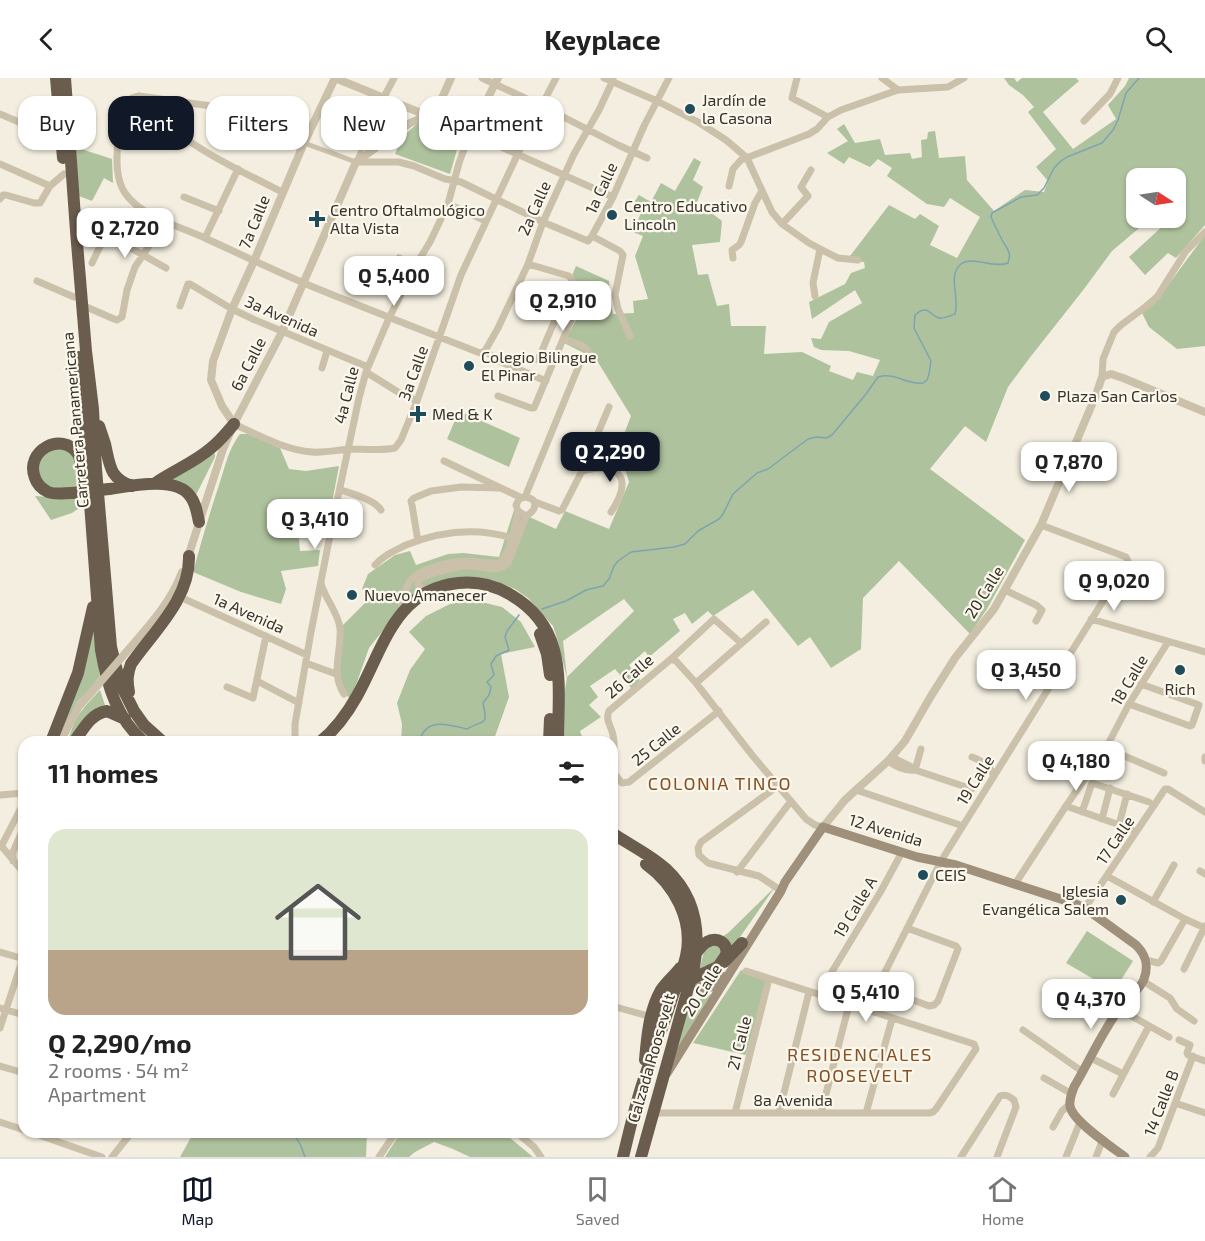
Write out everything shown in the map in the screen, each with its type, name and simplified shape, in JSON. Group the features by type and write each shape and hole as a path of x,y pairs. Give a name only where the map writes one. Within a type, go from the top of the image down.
{"highway":[{"name":"Carretera Panamericana","path":"56,78 58,96"},
{"name":"Carretera Panamericana","path":"65,78 76,231 89,489 101,650 109,688 129,715 156,736"},
{"name":"Carretera Panamericana","path":"62,150 78,301 93,409 111,646 129,715 130,728 138,736"},
{"path":"93,409 111,470 124,483 133,486"},
{"path":"154,484 211,449 231,424"},
{"path":"89,489 80,460 76,452 68,446 50,445 44,448 34,461 33,470 38,483 43,489 58,494 154,484 175,486 187,491 195,504 199,522"},
{"path":"78,736 98,713 107,711 129,715 127,680 130,666 180,597 186,581 189,556"},
{"path":"53,736 78,673 92,616 96,582"},
{"path":"326,736 341,721 357,695 388,631 406,608 417,598 434,589 464,583 486,584 518,599 544,627 557,658 558,736"},
{"path":"337,736 360,707 395,635 406,619 422,604 458,590 493,594 522,611 537,629 543,639 549,664 549,736"},
{"path":"618,837 665,868 683,890 694,915 698,941 697,952"},
{"path":"618,846 659,873 673,891 683,912 688,966"},
{"path":"644,1076 648,1032 656,1000 662,989 688,966 708,941 714,939 722,942 726,951 716,968"},
{"path":"645,1060 660,1009 667,997 679,985 716,968 742,943"},
{"name":"Calzada Roosevelt","path":"623,1157 644,1076 688,966"},
{"name":"Calzada Roosevelt","path":"640,1157 661,1082 688,966"}],"main road":[{"name":"12 Avenida","path":"823,827 902,852 956,865 1085,908 1136,945 1146,960"},
{"name":"20 Calle","path":"688,966 697,986 703,989 714,986 781,885 823,827"},
{"name":"20 Calle","path":"661,1082 775,900 781,885"},
{"path":"1125,1157 1080,1122 1073,1114 1070,1104 1072,1094 1083,1072 1119,1009 1143,981 1146,960"}],"street":[{"path":"335,78 381,96"},
{"name":"7a Calle","path":"309,133 335,78"},
{"name":"6a Calle","path":"385,96 394,78"},
{"path":"441,96 451,78"},
{"path":"482,78 496,81 524,96"},
{"name":"3a Calle","path":"547,96 556,78"},
{"path":"603,78 613,80 657,101 698,122 726,140 747,158 772,212 782,224 809,243 838,258 858,260"},
{"name":"1a Calle","path":"589,238 613,197 669,78"},
{"path":"797,78 792,98 828,117"},
{"path":"882,78 898,90"},
{"path":"729,186 733,169 741,160 809,134 828,117 840,110 898,90 948,87 964,78"},
{"path":"1084,121 1105,99 1118,78"},
{"name":"2a Calle","path":"485,351 528,264 543,222 574,154 613,80"},
{"name":"4a Calle","path":"488,96 496,81"},
{"path":"407,107 419,112"},
{"path":"410,123 414,110"},
{"path":"0,114 18,122"},
{"path":"564,117 647,158"},
{"path":"356,162 410,123 419,120"},
{"path":"194,143 213,156 282,192"},
{"path":"309,145 356,162 406,163 445,179 461,182 498,198 543,222 620,251 623,255 615,302 630,336"},
{"path":"118,150 118,175 125,193 139,206 165,222 389,318 480,353 485,351 499,361 546,381"},
{"name":"7a Calle","path":"231,424 212,380 213,361 231,309 255,261 301,150"},
{"name":"6a Calle","path":"63,736 79,706 161,611 179,580 189,556 231,424 282,332 361,150"},
{"name":"4a Calle","path":"295,736 295,724 321,584 348,449 367,370 389,318 448,204 464,150"},
{"path":"511,150 613,197"},
{"name":"3a Calle","path":"348,449 394,449 401,440 461,275 520,150"},
{"path":"0,164 50,186"},
{"path":"205,238 238,169"},
{"path":"782,224 808,196 801,188 811,170"},
{"path":"1,197 38,204 50,186 64,174"},
{"path":"733,258 732,250 741,242 762,191"},
{"path":"184,197 219,211"},
{"path":"448,204 486,221"},
{"path":"37,280 114,319 120,318 131,277 142,255 165,222"},
{"path":"87,226 106,234 166,268"},
{"path":"1205,232 1186,251 1157,297 1114,332 1103,359 1102,377 1111,374 1123,378 1205,412"},
{"path":"92,263 106,234"},
{"path":"815,296 813,283 820,249"},
{"path":"399,258 415,266"},
{"path":"528,264 569,276 572,280 538,360"},
{"name":"3a Avenida","path":"180,306 188,284 192,285 255,321 367,370 398,392 417,401"},
{"path":"498,396 532,409 578,304 565,296"},
{"path":"434,589 422,589 418,581 428,575 456,567 497,569 508,563 515,539 517,502 523,497 580,363 588,358 588,352 582,345 563,339"},
{"path":"322,368 327,351"},
{"name":"20 Calle","path":"823,827 845,800 890,759 905,741 955,658 984,623 1005,590 1041,525 1102,377"},
{"path":"444,461 500,488 562,510 582,471 609,407"},
{"path":"231,424 297,450 314,452 348,449"},
{"path":"582,471 608,470 615,471 621,476 623,482 621,492 611,513"},
{"path":"418,541 411,501 414,498 431,490 461,487 500,488"},
{"path":"340,490 371,502 381,510"},
{"path":"401,614 409,583 414,576 441,565 456,562 500,563 526,516 532,512 535,502"},
{"path":"518,511 526,516"},
{"name":"19 Calle","path":"907,928 956,946 958,950 938,1001 934,1005 929,1006 884,989 881,985 882,978 907,928 941,861 1128,561 1128,559 1041,525"},
{"path":"375,565 392,551 427,537 445,533 485,532 515,539"},
{"path":"321,584 340,628 336,674 344,694"},
{"path":"1005,590 1042,610 1036,621"},
{"name":"1a Avenida","path":"180,597 266,636 336,674"},
{"name":"26 Calle","path":"609,711 714,619 741,644"},
{"path":"1091,619 1205,652"},
{"path":"696,683 766,622"},
{"path":"227,687 253,698 266,636"},
{"name":"18 Calle","path":"1016,884 1106,748 1129,704 1168,642"},
{"name":"12 Avenida","path":"669,660 676,661 696,683 806,819 823,827"},
{"path":"257,681 299,703"},
{"path":"1129,704 1191,726 1199,705 1142,684"},
{"name":"25 Calle","path":"609,711 607,720 613,736"},
{"name":"25 Calle","path":"618,778 622,783 629,782 719,711"},
{"path":"1106,748 1164,773"},
{"path":"915,770 921,749"},
{"path":"972,757 987,764 994,776"},
{"path":"890,759 893,765 972,789"},
{"path":"1082,812 1092,783 1149,802"},
{"path":"778,786 701,842 698,848 699,855 708,863 759,876 781,885"},
{"path":"1102,819 1110,788"},
{"name":"17 Calle","path":"1085,908 1167,788 1205,812"},
{"path":"856,790 963,826"},
{"path":"0,795 18,794"},
{"path":"1119,825 1127,794"},
{"path":"737,872 791,801"},
{"path":"1066,806 1131,829"},
{"path":"18,813 2,845 18,866"},
{"path":"14,861 14,848 18,840"},
{"path":"4,850 10,852 14,848"},
{"name":"19 Calle A","path":"830,975 902,852"},
{"path":"1153,902 1174,865"},
{"path":"1107,876 1185,920 1205,927 1184,969"},
{"path":"1146,960 1158,963 1161,961 1185,920"},
{"path":"0,952 18,956"},
{"path":"746,971 892,1019 866,1113"},
{"path":"0,1028 3,1009 18,973"},
{"name":"21 Calle","path":"735,1113 770,979"},
{"path":"1143,981 1170,998 1178,1009 1194,1021"},
{"path":"779,1113 810,992"},
{"path":"821,1113 849,1005"},
{"path":"618,1008 652,1017"},
{"path":"3,1009 18,1013"},
{"path":"1119,1009 1168,1037"},
{"name":"8a Avenida","path":"653,1113 933,1112 976,1049 975,1046 892,1019"},
{"path":"1113,1094 1149,1026"},
{"path":"1023,1030 1083,1072"},
{"path":"1179,1040 1190,1045 1187,1054 1205,1061"},
{"name":"14 Calle B","path":"1150,1157 1158,1148 1193,1056"},
{"path":"1091,1058 1123,1074"},
{"path":"0,1066 18,1071"},
{"path":"1044,1078 1072,1094"},
{"path":"961,1157 1000,1096 1004,1094 1014,1100 1016,1107 997,1157"},
{"path":"1175,1103 1205,1113"},
{"path":"1053,1127 1062,1110 1070,1104"},
{"path":"0,1122 18,1128"},
{"path":"1066,1157 1080,1122"},
{"path":"47,1138 102,1157"},
{"path":"112,1157 127,1138"},
{"path":"379,1157 392,1138"},
{"path":"523,1138 541,1157"},
{"path":"1096,1157 1103,1139"}],"green space":[{"path":"1004,78 1014,78 1017,82 1022,78 1076,78 1079,81 1043,112 1073,149 1116,119 1108,105 1129,78 1205,78 1205,225 1176,258 1168,253 1145,275 1129,257 1161,228 1186,228 1186,168 1126,168 1126,228 1139,228 1112,251 1008,387 986,442 965,426 930,469 1025,540 987,609 970,634 899,561 863,598 861,649 831,668 810,637 798,646 753,590 713,616 708,611 692,624 685,613 673,619 680,631 649,657 645,651 629,665 640,680 632,689 615,669 590,686 598,697 589,705 601,717 580,731 582,736 562,736 563,701 567,678 553,626 528,598 515,589 477,577 457,577 439,581 418,593 400,609 369,648 351,699 341,691 338,675 340,628 370,598 362,589 368,574 395,555 410,551 416,565 448,554 463,553 499,557 514,510 556,529 565,511 609,529 629,482 619,447 631,416 596,359 564,343 576,320 584,288 570,280 576,266 609,281 613,314 634,313 633,301 648,299 635,256 643,236 633,232 643,208 633,204 639,195 651,202 661,183 675,191 694,158 701,162 693,180 703,187 697,202 722,221 720,242 692,245 698,275 708,274 717,306 729,304 731,326 766,326 764,354 802,352 831,366 829,371 853,380 857,372 873,376 880,360 849,351 821,350 814,347 811,338 821,339 829,322 862,303 855,290 812,319 809,302 845,284 851,273 865,268 864,262 847,260 889,205 915,219 920,214 939,226 930,245 957,258 980,217 950,198 944,207 927,204 887,176 892,168 878,159 870,167 849,157 844,164 827,153 848,141 837,129 844,124 855,143 880,139 885,155 910,153 912,159 922,157 921,140 927,139 928,132 935,131 939,158 965,156 967,180 994,211 1025,190 1044,192 1048,181 1036,167 1056,149 1028,112 1034,107","holes":["624,599 634,611 567,677 563,641"]},
{"path":"418,123 419,150 457,150 450,174 395,154 397,150 407,150 407,133"},
{"path":"75,150 84,150 112,159 113,183 104,178 92,201 79,196"},
{"path":"1205,235 1205,346 1177,349 1149,327 1142,313 1155,303"},
{"path":"459,411 520,438 509,467 447,439"},
{"path":"240,434 248,434 280,448 289,469 306,471 339,466 328,524 298,530 300,551 320,550 318,566 281,571 286,589 281,604 241,592 193,572 226,463"},
{"path":"54,447 70,450 78,466 80,486 54,489 43,481 38,463"},
{"path":"213,452 215,457 196,495 186,485 172,481 170,477"},
{"path":"35,496 62,498 79,496 79,508 72,513 51,520"},
{"path":"473,600 502,607 521,622 535,647 501,654 509,697 495,736 401,736 402,724 397,703 410,670 425,649 409,632 426,616 450,604"},
{"path":"95,628 100,676 77,702 60,732 84,672 92,629"},
{"path":"100,690 105,705 88,716 72,736 70,736 73,726 88,703"},
{"path":"775,887 726,957 699,971 705,948 728,933"},
{"path":"1087,931 1133,961 1114,991 1066,963"},
{"path":"741,970 767,981 746,1055 693,1043"},
{"path":"711,994 673,1056 687,1005"},
{"path":"191,1138 367,1138 366,1157 180,1157"},
{"path":"397,1138 510,1138 533,1157 470,1157 434,1142 409,1157 385,1157"}],"waterway":[{"path":"542,609 566,601 586,590 603,586 618,561 631,552 685,544 698,531 719,519 733,494 757,473 768,469 808,439 826,438 832,435 878,377 891,376 917,383 927,380 931,361 914,328 915,315 923,310 939,318 955,314 954,281 961,264 971,261 1008,263 1008,251 991,217 992,213 1021,197 1037,195 1061,161 1102,143 1118,120 1126,93 1139,78"},
{"path":"421,736 426,729 438,724 467,729 484,721 483,703 491,687 487,682 494,675 491,664 496,656 509,650 505,637 519,615"},
{"path":"296,1138 305,1157"}],"place":[{"name":"Jardín de la Casona","path":"690,109"},
{"name":"Centro Educativo Lincoln","path":"612,215"},
{"name":"Centro Oftalmológico Alta Vista","path":"317,219"},
{"name":"Colegio Bilingue El Pinar","path":"469,366"},
{"name":"Plaza San Carlos","path":"1045,396"},
{"name":"Med & K","path":"418,414"},
{"name":"Nuevo Amanecer","path":"352,595"},
{"name":"Rich","path":"1180,670"},
{"name":"CEIS","path":"923,875"},
{"name":"Iglesia Evangélica Salem","path":"1121,900"}],"district":[{"name":"COLONIA TINCO","path":"720,784"},
{"name":"RESIDENCIALES ROOSEVELT","path":"860,1065"}]}
